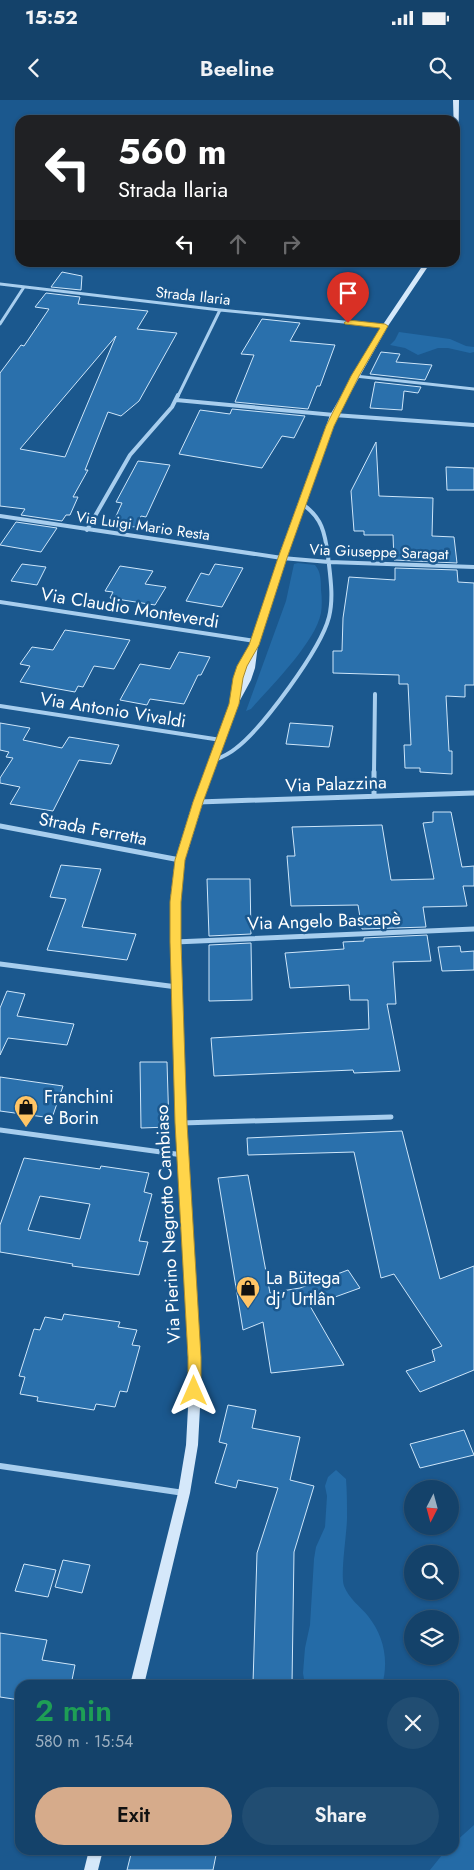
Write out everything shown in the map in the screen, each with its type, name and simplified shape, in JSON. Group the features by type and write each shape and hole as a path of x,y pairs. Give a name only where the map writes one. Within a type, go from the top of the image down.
{"street":[{"path":"456,100 456,115"},
{"name":"Via Pierino Negrotto Cambiaso","path":"138,1680 184,1493 192,1444 194,1357 181,1123 175,942 175,902 180,860 198,802 234,704 247,680 255,643 282,558 334,415 385,326 425,267"},
{"name":"Strada Ilaria","path":"0,284 220,310 385,326"},
{"path":"0,324 24,287"},
{"path":"87,530 130,455 176,400 220,310"},
{"path":"355,376 474,389"},
{"path":"176,400 334,415 474,425"},
{"path":"214,760 236,749 263,718 320,640 329,618 331,600 325,536 319,516 302,504"},
{"name":"Via Luigi Mario Resta","path":"0,516 282,558"},
{"name":"Via Giuseppe Saragat","path":"282,558 328,562 474,567"},
{"name":"Via Claudio Monteverdi","path":"0,602 255,643"},
{"path":"374,796 375,694"},
{"name":"Via Antonio Vivaldi","path":"0,706 222,740"},
{"name":"Via Palazzina","path":"198,802 474,793"},
{"name":"Strada Ferretta","path":"0,826 180,860"},
{"name":"Via Angelo Bascapè","path":"175,942 474,929"},
{"path":"0,964 177,987"},
{"path":"181,1123 391,1117"},
{"path":"0,1130 184,1155"},
{"path":"0,1466 184,1493"},
{"path":"91,1870 95,1855"}],"shaded area":[{"path":"399,332 450,339 466,346 474,347 474,352 438,348 418,355 405,348 390,345"},
{"path":"294,564 315,565 320,574 322,605 317,625 291,664 251,709 246,711 286,601"},
{"path":"336,1470 346,1479 347,1518 343,1563 344,1586 378,1632 385,1658 383,1680 304,1680 305,1648 310,1625 314,1559 316,1547 325,1527 327,1496 325,1486 328,1477"},
{"path":"474,1825 474,1870 430,1870 442,1855 459,1855 459,1838"}],"building":[{"path":"62,272 82,276 81,290 51,287"},
{"path":"46,293 80,297 78,304 148,311 137,329 177,333 139,401 121,416 108,412 85,470 88,470 73,497 78,497 70,515 66,515 62,521 21,515 25,509 0,506 0,373 21,345 24,346 49,309 35,307","holes":["116,336 65,457 20,449"]},
{"path":"262,319 300,323 290,341 335,345 320,386 317,386 308,409 235,402 254,355 241,354"},
{"path":"381,352 400,354 396,362 432,365 425,380 370,374"},
{"path":"375,382 421,387 418,393 404,391 402,410 370,408"},
{"path":"232,409 305,416 294,438 282,436 262,468 179,454 200,410 230,414"},
{"path":"376,442 379,496 433,498 432,536 454,537 457,563 394,560 393,535 364,535 364,531 354,531 351,491"},
{"path":"138,461 170,465 146,517 141,516 136,527 112,525 122,503 116,502"},
{"path":"446,467 474,468 474,490 447,490"},
{"path":"16,522 57,528 41,552 0,545"},
{"path":"22,564 46,567 37,585 11,581"},
{"path":"215,564 243,568 222,607 186,601 201,573 209,575"},
{"path":"120,566 153,571 145,584 166,587 155,605 110,598 113,592 105,591"},
{"path":"395,568 457,570 458,582 474,583 474,685 465,685 465,697 446,696 449,751 452,751 452,774 420,772 420,768 405,768 404,745 411,745 408,684 399,684 399,675 333,673 333,651 342,651 343,618 349,577 395,580"},
{"path":"65,630 130,640 114,669 94,666 83,687 78,686 75,692 20,682 30,666 20,664 32,647 53,650"},
{"path":"179,652 210,657 201,675 198,675 184,704 150,699 147,705 120,700 140,664 170,669"},
{"path":"0,723 30,728 23,740 62,748 69,737 119,745 111,764 79,760 53,811 10,804 20,787 0,783 0,778 13,758 6,757 9,752 0,750"},
{"path":"290,723 333,726 329,747 286,744"},
{"path":"433,812 451,812 462,867 474,866 474,886 463,886 467,906 423,907 426,927 362,929 358,905 291,906 287,856 295,856 292,827 382,825 391,880 434,879 423,823 433,822"},
{"path":"61,865 101,869 82,927 136,934 127,960 47,950 66,899 50,897"},
{"path":"207,879 250,879 251,934 209,936"},
{"path":"427,935 431,961 393,962 396,1004 387,1004 400,1071 354,1073 353,1070 214,1076 211,1038 369,1029 368,1000 350,1000 349,985 290,988 285,953 344,949 343,942 364,941 364,938"},
{"path":"251,943 252,1000 209,1001 209,945"},
{"path":"460,946 461,952 474,951 474,970 442,971 438,947"},
{"path":"7,991 25,994 17,1016 74,1024 67,1045 8,1038 0,1055 0,1008"},
{"path":"140,1062 167,1062 169,1127 141,1128"},
{"path":"0,1077 63,1086 52,1118 0,1111"},
{"path":"402,1131 440,1279 474,1266 474,1370 420,1392 406,1371 435,1361 432,1350 442,1346 394,1274 381,1278 354,1152 248,1155 247,1138"},
{"path":"24,1158 100,1169 101,1166 149,1173 144,1192 152,1194 139,1241 148,1242 139,1275 72,1266 73,1264 0,1252 0,1225","holes":["40,1196 90,1204 80,1239 28,1230"]},
{"path":"248,1175 270,1293 300,1288 348,1270 360,1288 310,1306 344,1365 271,1373 263,1322 243,1330 218,1178"},
{"path":"64,1314 120,1322 118,1327 137,1330 132,1345 140,1346 127,1392 120,1391 115,1407 96,1404 94,1410 37,1401 38,1397 20,1394 25,1377 19,1376 34,1329 40,1330 45,1317 62,1320"},
{"path":"228,1405 256,1410 252,1428 300,1437 290,1480 314,1486 294,1552 292,1680 253,1680 257,1553 278,1488 238,1480 236,1488 215,1483 227,1444 219,1442"},
{"path":"464,1430 474,1455 420,1468 410,1444"},
{"path":"63,1560 90,1565 82,1593 55,1587"},
{"path":"24,1564 56,1570 48,1597 15,1591"},
{"path":"0,1633 47,1640 42,1660 75,1665 72,1680 15,1680 15,1699 0,1697"},
{"path":"131,1855 216,1855 213,1870 127,1870"}],"place":[{"name":"Franchini e Borin","path":"26,1128"},
{"name":"La Bütega dj' Urtlân","path":"248,1309"}],"route":[{"path":"194,1391 194,1357 181,1123 175,942 175,902 180,860 198,802 234,704 242,666 254,645 282,558 334,415 385,326 348,323"}]}
